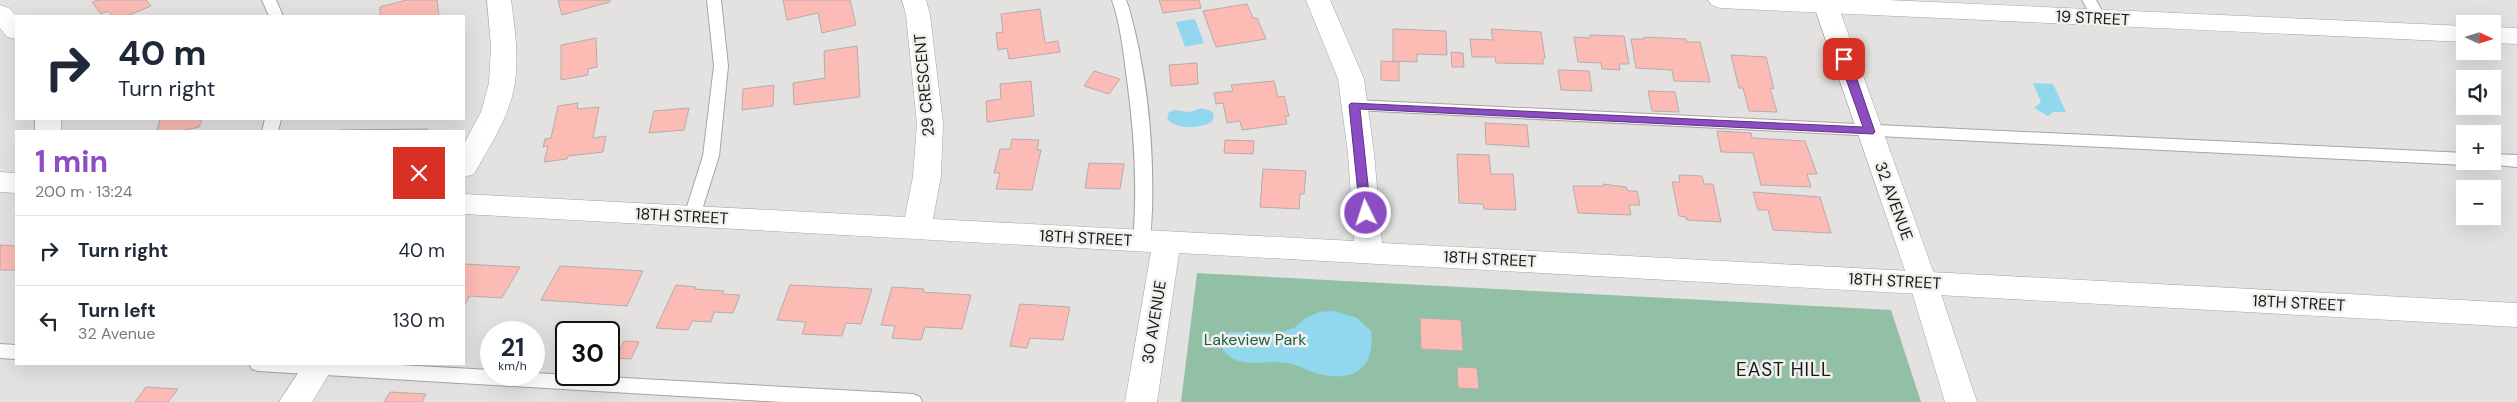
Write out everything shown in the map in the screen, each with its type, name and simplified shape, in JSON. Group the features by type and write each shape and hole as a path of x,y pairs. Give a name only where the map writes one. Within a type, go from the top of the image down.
{"street":[{"path":"465,165 478,144 500,93 504,32 499,0"},
{"name":"29 CRESCENT","path":"914,0 918,15 930,124 927,176 917,229"},
{"path":"1318,0 1351,79 1361,154 1369,252"},
{"name":"19 STREET","path":"1720,0 2094,9 2456,33"},
{"name":"32 AVENUE","path":"1825,2 1923,282 1961,402"},
{"path":"0,13 15,30"},
{"path":"2501,35 2517,36"},
{"path":"0,182 15,183"},
{"name":"18TH STREET","path":"465,204 2517,315"},
{"name":"30 AVENUE","path":"1141,402 1154,241"},
{"path":"296,402 319,365"}],"lane":[{"path":"269,0 276,15"},
{"path":"692,216 711,156 721,66 714,0"},
{"path":"1119,0 1125,18 1140,111 1145,208 1154,241"},
{"path":"1355,105 1870,132 2456,159"},
{"path":"2501,160 2517,161"},
{"path":"0,351 15,352"},
{"path":"319,365 913,402"}],"green space":[{"name":"Lakeview Park","path":"1197,273 1891,310 1921,402 1181,402"}],"water":[{"path":"1195,19 1204,43 1185,47 1176,22"},
{"path":"2033,83 2053,84 2066,112 2053,112 2048,116 2034,108 2041,102"},
{"path":"1202,108 1214,114 1212,122 1195,127 1181,127 1170,122 1167,118 1169,112 1174,110 1190,112"},
{"path":"1334,311 1357,318 1371,331 1369,356 1364,365 1348,375 1326,375 1287,363 1242,362 1227,354 1221,346 1222,339 1230,332 1279,333 1294,328 1306,318 1319,312"}],"building":[{"path":"98,0 146,0 151,6 129,15 111,15 108,11 101,14 92,2"},
{"path":"406,0 437,0 439,15 380,15 380,7"},
{"path":"558,0 610,0 610,2 562,15"},
{"path":"783,0 850,0 856,25 822,33 818,13 787,20"},
{"path":"1159,0 1199,0 1201,8 1163,13"},
{"path":"1247,4 1253,18 1257,18 1266,39 1216,47 1203,11"},
{"path":"1040,9 1045,43 1058,41 1060,52 1009,59 1007,48 998,50 996,33 1003,32 1001,14"},
{"path":"1393,29 1446,31 1447,55 1417,54 1417,62 1393,61"},
{"path":"1491,29 1541,32 1545,58 1543,58 1543,64 1496,63 1495,57 1472,57 1470,39 1493,40"},
{"path":"1590,35 1624,36 1629,64 1619,64 1620,70 1602,69 1601,63 1578,62 1574,37 1590,38"},
{"path":"1644,37 1686,39 1686,42 1700,42 1710,82 1674,81 1672,70 1636,68 1631,39 1644,39"},
{"path":"596,38 597,67 588,69 588,75 561,80 561,45"},
{"path":"857,46 860,97 794,105 793,83 825,78 824,51"},
{"path":"1451,52 1463,53 1464,67 1452,67"},
{"path":"1731,55 1766,57 1774,89 1770,88 1777,112 1749,111 1743,88 1739,88"},
{"path":"1381,61 1399,62 1399,81 1381,80"},
{"path":"1197,63 1198,84 1171,86 1169,65"},
{"path":"1558,70 1589,71 1592,91 1561,90"},
{"path":"1094,71 1120,79 1109,94 1084,86"},
{"path":"1031,81 1034,116 987,122 986,101 1001,99 1000,84"},
{"path":"1274,81 1278,97 1284,96 1289,116 1285,116 1287,124 1242,130 1240,121 1227,123 1223,103 1216,104 1214,93 1233,91 1231,85"},
{"path":"774,85 773,106 742,110 743,89"},
{"path":"1648,91 1675,92 1679,112 1652,111"},
{"path":"578,103 577,109 599,107 593,138 606,136 603,152 568,156 567,159 544,162 548,146 543,147 545,139 551,138 558,106"},
{"path":"689,108 684,130 649,133 654,111"},
{"path":"160,120 202,120 199,127 186,130 157,130"},
{"path":"1485,123 1527,125 1529,147 1486,144"},
{"path":"428,129 428,130 340,130"},
{"path":"1717,131 1751,133 1752,138 1805,141 1817,174 1807,174 1811,187 1761,185 1753,153 1721,152"},
{"path":"1012,139 1039,140 1037,150 1041,150 1032,190 996,189 1000,173 994,173 1000,149 1010,149"},
{"path":"1225,140 1254,141 1253,154 1224,153"},
{"path":"1457,154 1489,155 1491,174 1513,174 1516,210 1484,209 1483,204 1459,203"},
{"path":"1089,163 1124,164 1120,189 1085,188"},
{"path":"1263,169 1306,171 1304,194 1300,194 1299,209 1260,207"},
{"path":"1679,175 1702,176 1704,184 1713,184 1721,222 1687,220 1686,217 1679,216 1672,182 1680,182"},
{"path":"1603,184 1626,187 1628,191 1637,191 1640,205 1629,205 1631,215 1578,213 1573,186 1604,186"},
{"path":"1753,192 1820,197 1831,233 1773,230 1768,210 1758,210"},
{"path":"0,245 15,246 15,270 0,270"},
{"path":"465,264 520,267 502,298 470,296 465,304"},
{"path":"560,266 643,271 627,306 541,300"},
{"path":"676,285 696,287 695,289 724,291 722,294 740,295 733,313 714,312 711,322 692,321 688,330 656,328"},
{"path":"790,285 872,289 861,324 846,323 842,336 802,334 806,322 777,320"},
{"path":"892,287 924,289 923,292 971,295 962,329 925,327 921,340 892,338 895,326 881,325"},
{"path":"1020,304 1070,307 1063,340 1030,338 1027,348 1010,346"},
{"path":"1420,318 1461,320 1463,351 1421,349"},
{"path":"624,341 639,342 631,359 620,358 620,350"},
{"path":"1457,367 1477,368 1479,389 1458,388"},
{"path":"146,387 178,389 168,402 135,402"},
{"path":"390,392 426,394 422,402 384,402"}],"district":[{"name":"EAST HILL","path":"1784,369"}],"route":[{"path":"1366,213 1355,105 1870,132 1844,59"}]}
